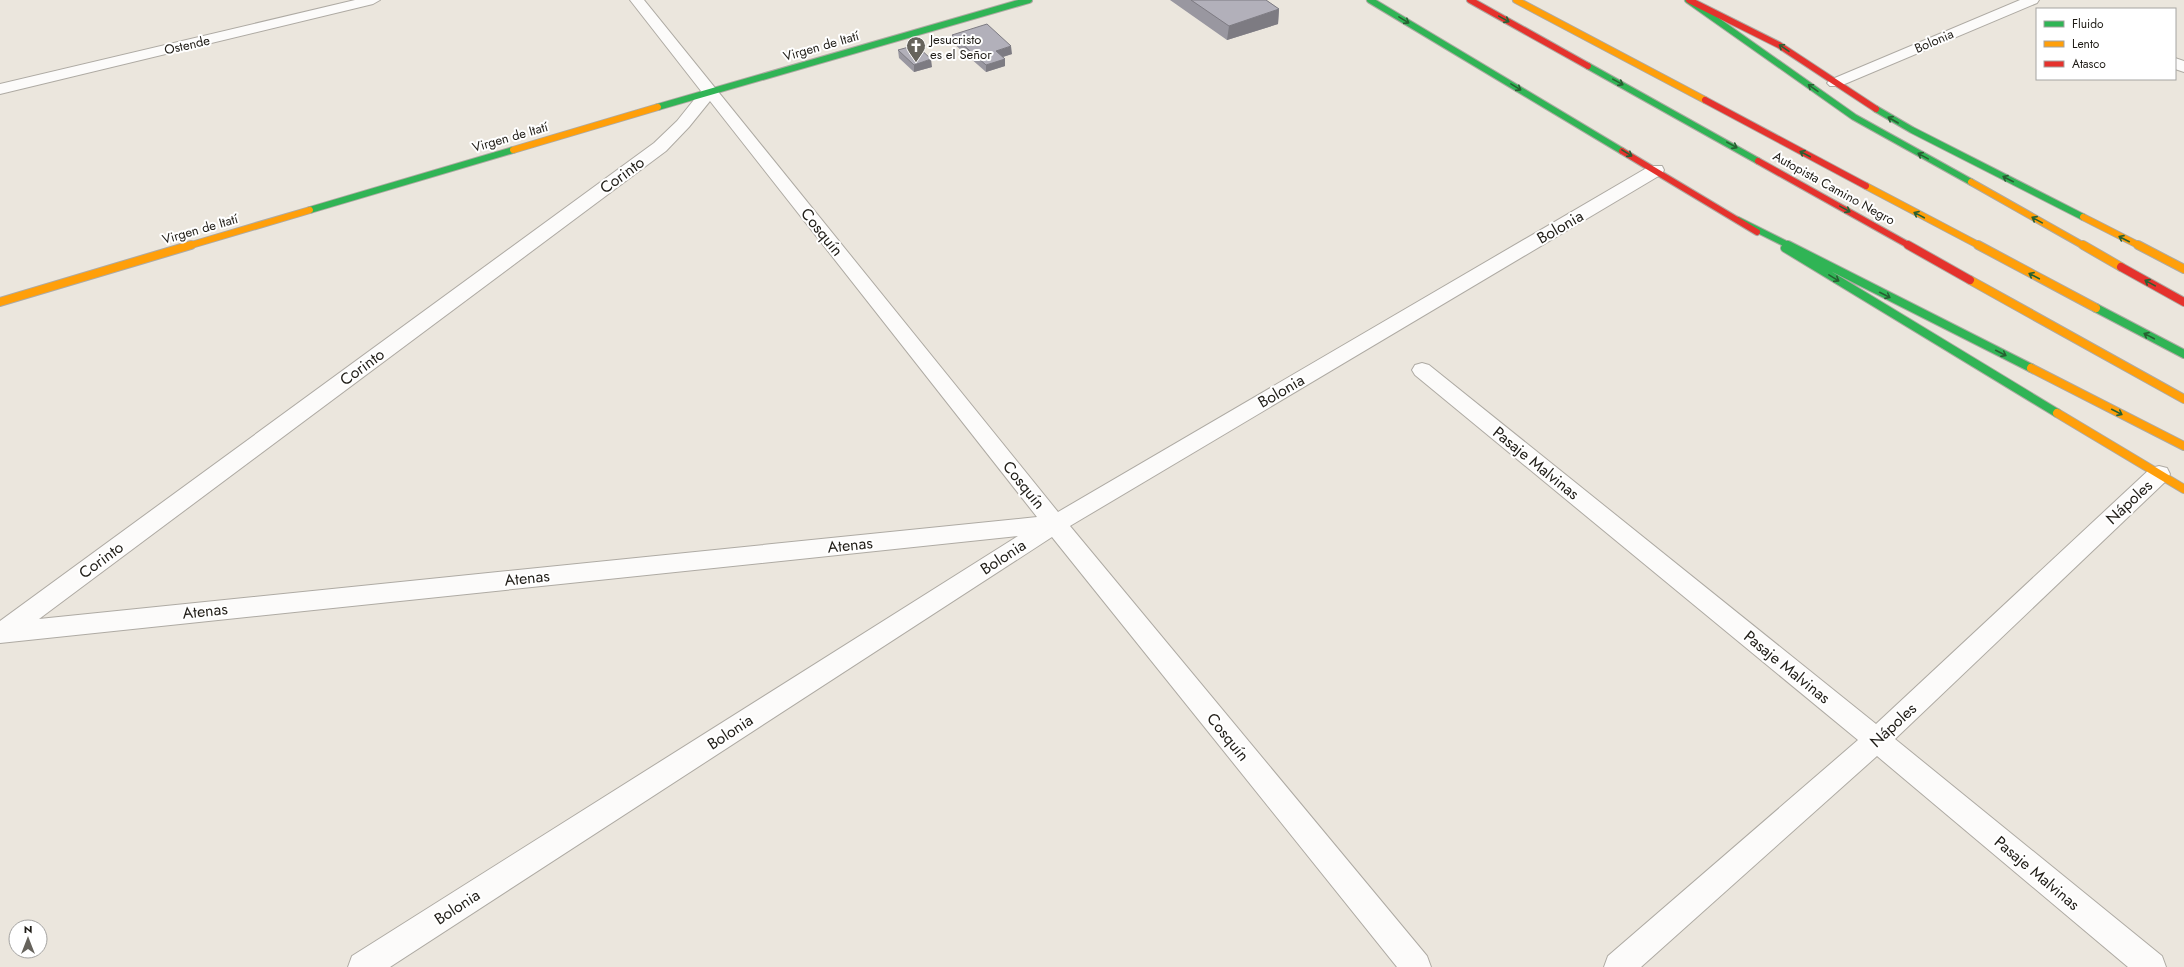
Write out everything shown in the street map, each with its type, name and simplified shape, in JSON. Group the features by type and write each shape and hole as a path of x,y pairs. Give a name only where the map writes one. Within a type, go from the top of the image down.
{"main road":[{"name":"Virgen de Itatí","path":"0,302 709,92 1029,0"},
{"path":"1370,0 1656,170 2184,489"},
{"name":"Autopista Camino Negro","path":"1470,0 2184,399"},
{"name":"Autopista Camino Negro","path":"1516,0 2184,354"},
{"path":"1688,0 1779,45 1864,102 1912,130 2184,269"},
{"path":"1688,0 1854,117 2184,302"},
{"path":"1738,220 2184,446"}],"street":[{"name":"Ostende","path":"0,89 373,0"},
{"name":"Cosquín","path":"637,0 1055,524 1416,967"},
{"name":"Bolonia","path":"1835,82 2032,2"},
{"name":"Corinto","path":"2,633 660,146 683,124 709,92"},
{"name":"Bolonia","path":"363,967 1055,524 1656,170"},
{"name":"Pasaje Malvinas","path":"1422,370 1877,740 2151,967"},
{"name":"Nápoles","path":"1619,967 1877,740 2159,474"},
{"name":"Atenas","path":"2,633 1055,524"}],"building":[{"path":"1191,0 1266,0 1279,9 1229,26"},
{"path":"987,24 1011,46 996,51 1005,59 986,65 952,35"},
{"path":"916,45 931,59 914,65 898,50"}],"traffic: fast":[{"path":"658,107 1029,0"},
{"path":"1370,0 1622,151"},
{"path":"1688,0 1854,117 1971,182"},
{"path":"1588,66 1758,161"},
{"path":"1876,109 1912,130 2083,217"},
{"path":"310,210 513,150"},
{"path":"1738,220 2031,368"},
{"path":"1785,248 2057,413"},
{"path":"2096,308 2184,354"}],"traffic: slow":[{"path":"1516,0 1705,100"},
{"path":"513,150 658,107"},
{"path":"1971,182 2121,267"},
{"path":"1866,186 2096,308"},
{"path":"0,302 310,210"},
{"path":"2083,217 2184,269"},
{"path":"1970,280 2184,399"},
{"path":"2031,368 2184,446"},
{"path":"2057,413 2184,489"}],"traffic: jam":[{"path":"1470,0 1588,66"},
{"path":"1689,0 1779,45 1876,109"},
{"path":"1705,100 1866,186"},
{"path":"1622,151 1757,232"},
{"path":"1758,161 1970,280"},
{"path":"2121,267 2184,302"}],"place":[{"name":"Jesucristo es el Señor","path":"916,63"}]}
